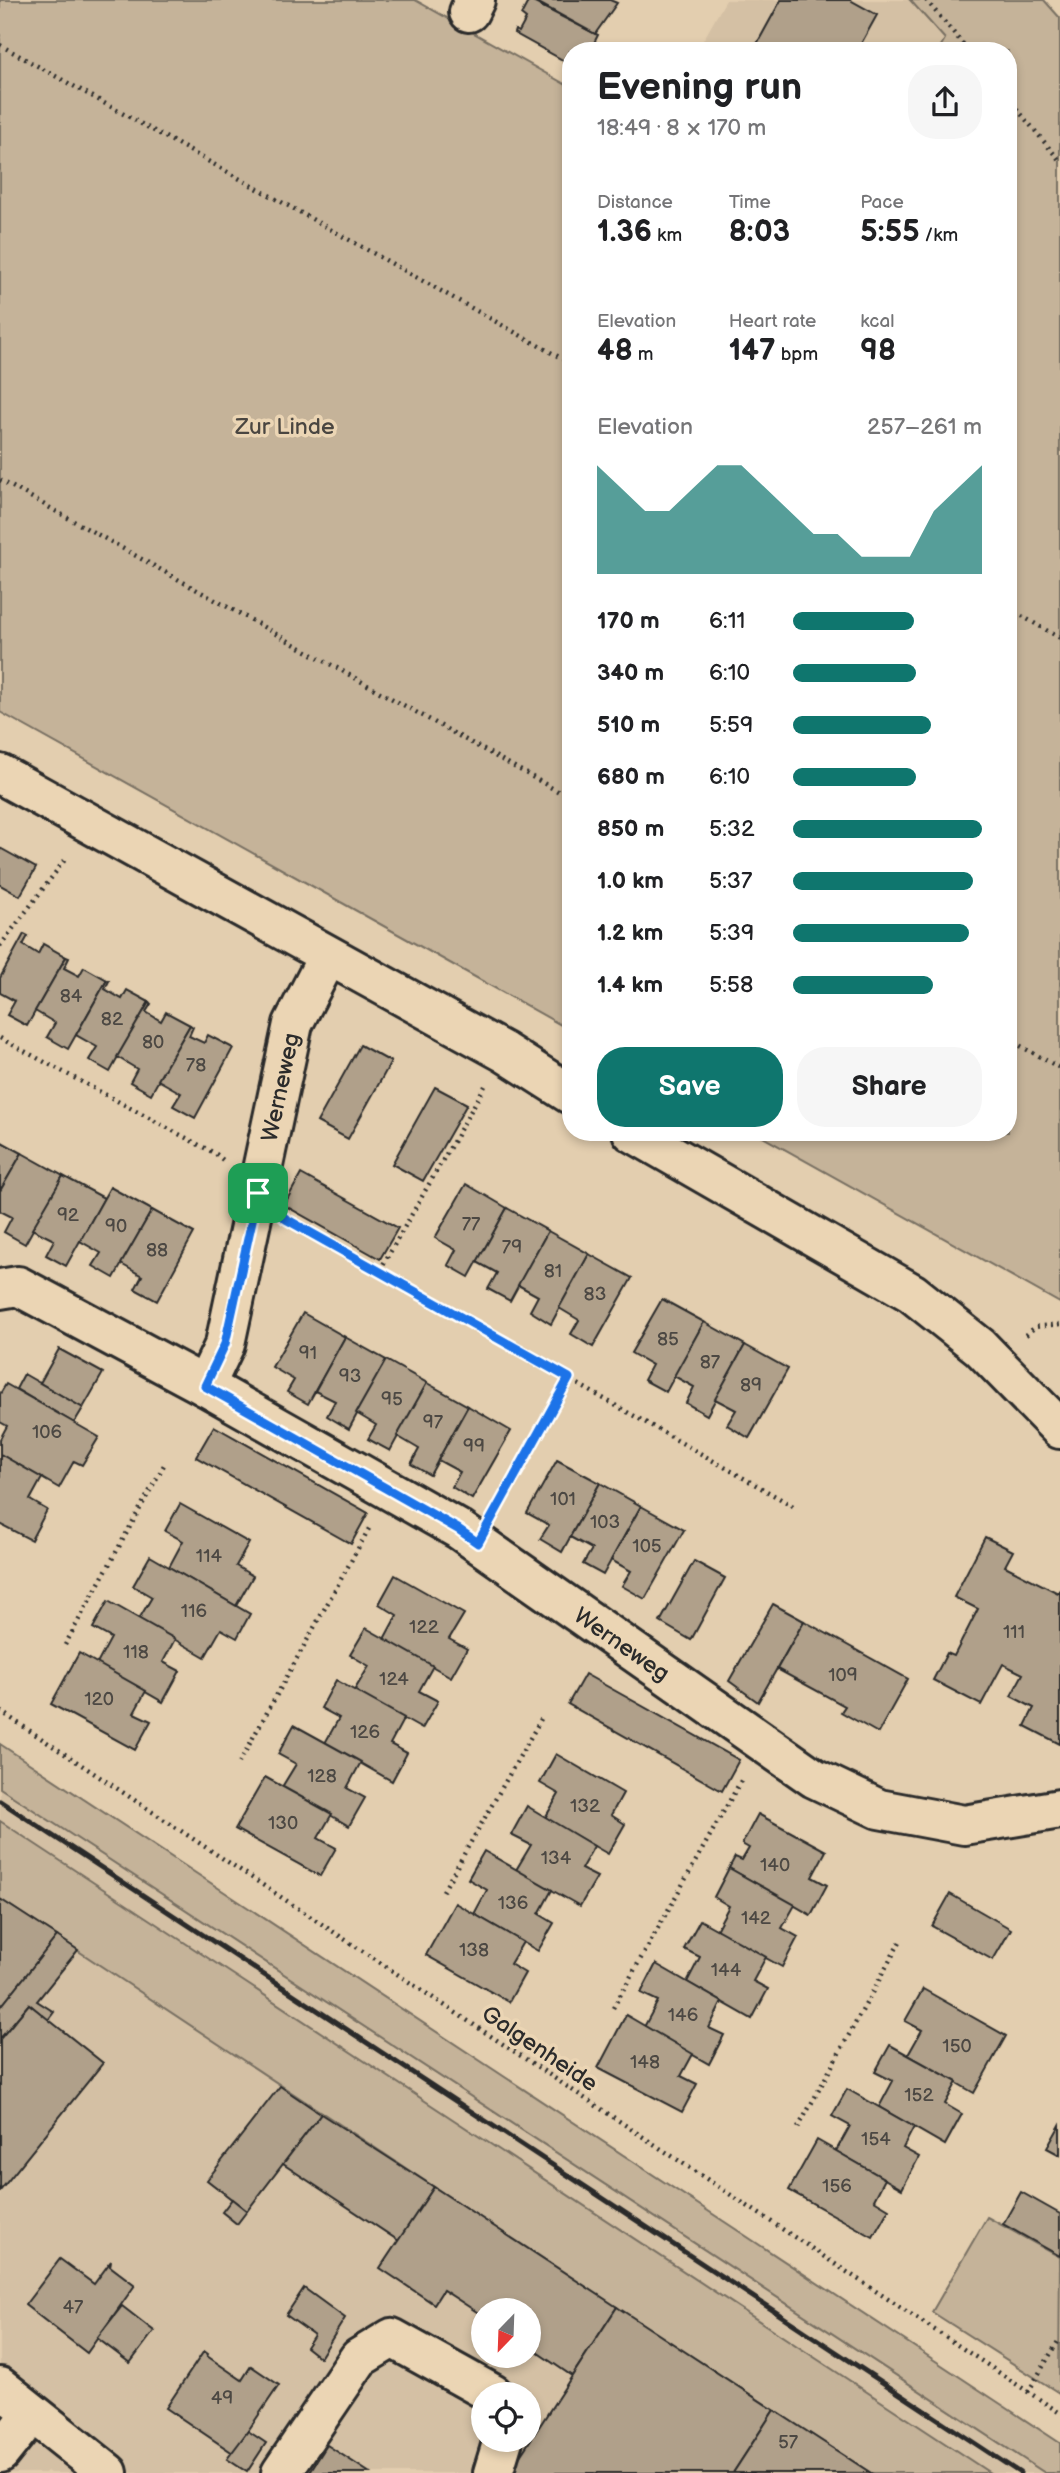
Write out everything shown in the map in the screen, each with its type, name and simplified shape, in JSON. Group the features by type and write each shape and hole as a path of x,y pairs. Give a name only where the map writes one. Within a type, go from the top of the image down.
{"street":[{"path":"0,774 504,1052 562,1089"},
{"name":"Werneweg","path":"205,1386 225,1344 293,1024 328,956"},
{"path":"648,1141 912,1293 980,1347 1060,1429"},
{"name":"Werneweg","path":"0,1289 18,1286 205,1386 458,1529 814,1778 879,1809 964,1825 1060,1809"},
{"path":"281,2473 359,2358 391,2338 471,2382"},
{"path":"0,2387 108,2473"},
{"path":"0,2453 32,2413"},
{"path":"493,2473 499,2452"}],"path":[{"path":"926,0 961,42"},
{"path":"0,45 562,359"},
{"path":"1017,110 1060,162"},
{"path":"0,480 562,794"},
{"path":"1017,614 1060,638"},
{"path":"0,946 91,825"},
{"path":"0,1038 216,1154 286,1219 793,1506"},
{"path":"1017,1044 1060,1068"},
{"path":"380,1270 504,1052"},
{"path":"478,1543 569,1378"},
{"path":"65,1645 164,1465"},
{"path":"239,1763 390,1491"},
{"name":"Galgenheide","path":"0,1711 1060,2413"},
{"path":"443,1891 541,1719"},
{"path":"613,2008 763,1743"},
{"path":"798,2128 902,1938"},
{"path":"1028,2392 1060,2339"}],"shaded area":[{"path":"726,0 910,0 945,39 943,42 702,42"},
{"path":"0,1788 1045,2473 990,2473 0,1821"},
{"path":"0,1899 615,2307 871,2473 47,2471 0,2473"}],"green space":[{"name":"Zur Linde","path":"0,0 415,0 562,83 562,1026 0,712"},
{"path":"910,0 1044,0 1060,18 1060,1303 770,1141 1017,1141 1017,42 943,42 945,39"},
{"path":"0,1744 1060,2443 1060,2473 1045,2473 0,1788"},
{"path":"0,1821 990,2473 871,2473 615,2307 0,1899"},
{"path":"987,2217 1060,2257 1059,2393 932,2312"}],"building":[{"path":"529,0 598,35 594,42 562,42 562,60 514,33 515,30 519,32 526,19 521,15"},
{"path":"533,0 610,0 617,3 595,34"},
{"path":"781,0 850,0 877,15 862,42 758,42"},
{"path":"0,848 36,868 20,896 0,885"},
{"path":"24,934 28,936 23,945 38,954 43,944 66,957 27,1026 7,1015 15,1001 0,993 0,978"},
{"path":"66,957 69,958 64,968 79,976 84,967 107,980 68,1049 47,1037 55,1023 35,1011"},
{"path":"107,980 109,981 105,989 122,999 127,990 149,1002 110,1072 89,1060 97,1047 76,1035"},
{"path":"149,1002 151,1004 146,1012 161,1021 166,1012 190,1025 151,1094 130,1082 137,1069 117,1057"},
{"path":"190,1025 193,1027 189,1036 204,1043 208,1035 233,1048 195,1118 173,1106 181,1093 158,1080"},
{"path":"360,1045 391,1062 348,1139 317,1122"},
{"path":"435,1087 467,1104 423,1181 392,1164"},
{"path":"0,1141 22,1153 0,1191"},
{"path":"22,1153 63,1176 25,1244 4,1232 12,1217 0,1211 0,1191"},
{"path":"301,1174 398,1228 380,1259 284,1205"},
{"path":"63,1176 104,1198 66,1266 46,1255 54,1240 32,1229"},
{"path":"466,1184 507,1208 469,1277 448,1265 456,1250 435,1238"},
{"path":"110,1187 152,1210 114,1278 93,1266 101,1253 80,1241"},
{"path":"507,1208 548,1231 510,1301 488,1289 497,1273 477,1262"},
{"path":"152,1210 194,1233 157,1301 135,1289 142,1276 121,1264"},
{"path":"548,1231 589,1254 551,1324 530,1311 538,1296 518,1285"},
{"path":"589,1254 632,1278 593,1347 571,1334 579,1320 559,1308"},
{"path":"662,1299 704,1322 666,1392 644,1380 652,1365 631,1353"},
{"path":"303,1313 345,1337 308,1404 287,1392 294,1380 272,1367"},
{"path":"704,1322 745,1345 707,1415 686,1403 694,1387 674,1376"},
{"path":"345,1337 386,1360 349,1429 327,1416 335,1401 315,1391"},
{"path":"745,1345 788,1369 749,1438 727,1425 736,1410 715,1399"},
{"path":"59,1349 103,1373 83,1408 40,1383"},
{"path":"386,1360 427,1383 390,1451 368,1439 376,1425 356,1413"},
{"path":"24,1374 83,1408 74,1423 16,1389"},
{"path":"427,1383 468,1406 430,1475 411,1464 419,1449 397,1436"},
{"path":"6,1384 99,1437 82,1465 74,1461 59,1488 0,1454 0,1439 7,1426 0,1422 0,1394"},
{"path":"468,1406 511,1431 472,1499 452,1487 460,1472 438,1460"},
{"path":"214,1426 368,1513 351,1544 196,1457"},
{"path":"0,1454 42,1478 30,1500 47,1510 31,1540 0,1524"},
{"path":"557,1460 600,1483 562,1552 540,1539 549,1525 527,1513"},
{"path":"600,1483 641,1506 603,1575 583,1564 592,1549 570,1537"},
{"path":"180,1504 249,1543 236,1566 253,1576 236,1606 169,1567 183,1541 165,1531"},
{"path":"641,1506 684,1530 645,1599 622,1586 631,1571 611,1560"},
{"path":"985,1537 1013,1551 1005,1566 1058,1593 1060,1589 1060,1744 1025,1726 1034,1708 1011,1696 1023,1674 1003,1664 981,1705 933,1680 947,1653 954,1656 978,1609 954,1597"},
{"path":"150,1556 250,1614 237,1638 221,1629 205,1657 139,1619 152,1597 133,1586"},
{"path":"694,1561 725,1578 691,1640 660,1622"},
{"path":"395,1575 464,1614 449,1639 467,1649 451,1677 384,1639 397,1615 379,1604"},
{"path":"108,1601 175,1639 163,1662 180,1671 163,1702 97,1664 111,1638 93,1628"},
{"path":"773,1604 804,1621 758,1702 729,1681"},
{"path":"804,1621 908,1679 878,1733 841,1712 845,1706 777,1669"},
{"path":"366,1628 433,1666 419,1691 438,1701 422,1729 354,1691 369,1666 350,1655"},
{"path":"79,1653 146,1691 134,1713 151,1721 135,1750 51,1704"},
{"path":"585,1674 739,1760 722,1791 568,1704"},
{"path":"336,1680 404,1718 390,1744 407,1753 392,1781 325,1743 339,1718 321,1708"},
{"path":"294,1725 361,1762 347,1788 365,1798 349,1826 282,1787 296,1764 278,1754"},
{"path":"556,1754 623,1793 611,1815 625,1824 608,1854 545,1818 559,1794 540,1783"},
{"path":"265,1777 332,1814 318,1838 336,1848 320,1876 235,1829"},
{"path":"527,1806 594,1846 581,1869 597,1877 580,1906 516,1870 531,1845 511,1835"},
{"path":"758,1814 826,1851 812,1877 827,1885 811,1915 729,1868 735,1857 742,1860 749,1848 742,1844"},
{"path":"484,1851 552,1890 539,1914 554,1923 538,1951 474,1914 487,1890 468,1879"},
{"path":"729,1868 795,1905 782,1928 798,1937 782,1967 716,1930 729,1906 714,1897"},
{"path":"950,1894 1011,1929 993,1960 932,1926"},
{"path":"0,1899 57,1936 0,2008"},
{"path":"455,1903 523,1942 510,1964 525,1973 509,2002 426,1955"},
{"path":"700,1920 766,1957 753,1981 768,1989 752,2019 687,1982 700,1957 684,1949"},
{"path":"57,1936 78,1950 37,2001 54,2012 48,2020 29,2004 0,2039 0,2008"},
{"path":"656,1964 722,2002 709,2028 724,2035 709,2064 644,2027 658,2001 641,1993"},
{"path":"923,1989 1006,2036 974,2093 908,2055 922,2030 905,2021"},
{"path":"29,2004 103,2063 0,2191 0,2039"},
{"path":"626,2015 693,2054 681,2076 697,2084 682,2112 598,2068"},
{"path":"890,2045 957,2082 945,2104 962,2114 945,2145 879,2107 893,2081 875,2072"},
{"path":"280,2086 321,2114 247,2211 207,2180"},
{"path":"847,2089 914,2127 903,2148 919,2157 902,2189 836,2151 850,2126 832,2116"},
{"path":"321,2114 434,2187 399,2241 283,2164"},
{"path":"1060,2125 1060,2155 1047,2148"},
{"path":"817,2140 885,2179 874,2200 889,2209 873,2237 789,2190"},
{"path":"434,2187 617,2307 572,2376 541,2355 541,2298 471,2298 471,2308 443,2290 434,2304 380,2268"},
{"path":"1021,2192 1060,2214 1060,2256 1003,2224"},
{"path":"232,2199 247,2211 237,2224 222,2212"},
{"path":"60,2259 94,2284 111,2261 110,2266 135,2285 87,2353 25,2305"},
{"path":"304,2288 345,2318 320,2358 306,2347 314,2335 286,2315"},
{"path":"122,2306 154,2331 130,2363 97,2338"},
{"path":"617,2307 774,2410 733,2473 509,2473 523,2452 541,2452 541,2424"},
{"path":"204,2351 207,2356 242,2380 251,2366 279,2385 233,2453 166,2408"},
{"path":"774,2410 871,2473 733,2473"},
{"path":"248,2431 266,2443 247,2472 227,2459"},
{"path":"327,2445 370,2473 309,2473"}],"railway":[{"path":"0,1801 1020,2473"}],"route":[{"path":"258,1193 286,1219 569,1378 478,1543 458,1529 205,1386 225,1344 258,1193"}]}
